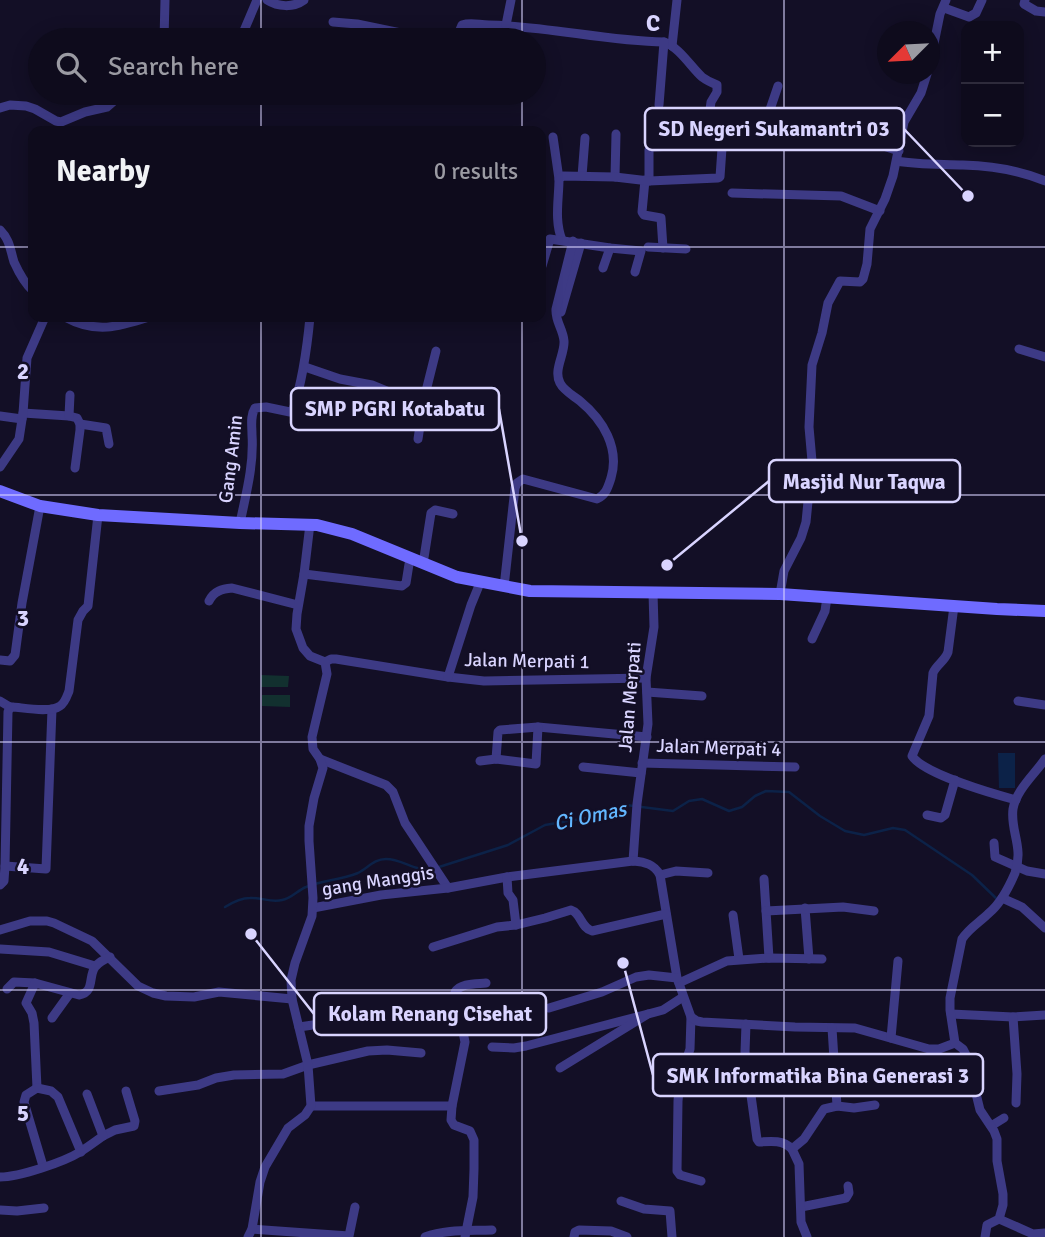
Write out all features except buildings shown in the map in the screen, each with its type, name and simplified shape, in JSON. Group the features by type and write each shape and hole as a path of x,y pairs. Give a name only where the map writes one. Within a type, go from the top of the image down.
{"main road":[{"path":"0,491 40,506 99,515 310,524 352,534 457,578 545,592 780,594 1045,611"}],"street":[{"path":"164,28 165,0"},
{"path":"245,28 257,0"},
{"path":"267,0 282,5 295,5 304,0"},
{"path":"506,25 511,0"},
{"path":"659,106 677,0"},
{"path":"938,21 947,4 969,18 976,13 982,0"},
{"path":"1022,1 1036,11 1045,12"},
{"path":"333,22 376,28"},
{"path":"460,28 462,24 468,23 540,28"},
{"path":"546,28 611,39 668,44 691,63 703,78 717,85 717,92 711,102 707,131 723,134 762,133 848,138 871,142 898,156 931,166 964,165 996,169 1026,174 1045,181"},
{"path":"780,594 784,571 805,530 808,512 812,461 809,427 811,374 828,303 842,280 860,282 863,279 870,229 885,199 898,156 904,122 924,84"},
{"path":"762,133 778,86"},
{"path":"0,108 26,106 61,121 109,105"},
{"path":"615,177 616,134"},
{"path":"559,179 563,176 647,180 720,178 723,134"},
{"path":"553,137 559,179 558,228 562,240"},
{"path":"582,176 585,138"},
{"path":"663,248 662,218 642,212 649,150 699,145"},
{"path":"732,193 841,196 880,211"},
{"path":"0,230 8,240 20,275 28,285"},
{"path":"546,238 641,251 635,272"},
{"path":"561,312 577,242"},
{"path":"504,587 517,483 523,479 597,499 607,490 613,470 614,456 603,426 586,406 563,388 558,379 564,342 555,317 555,309 577,242"},
{"path":"648,247 685,249"},
{"path":"603,268 610,248"},
{"path":"0,467 17,444 23,416 27,358 43,322"},
{"path":"76,322 93,327 108,327 133,322"},
{"name":"Gang Amin","path":"240,523 252,460 252,411 261,407 293,411 305,367 310,322"},
{"path":"1019,349 1045,357"},
{"path":"418,439 424,399 436,351"},
{"path":"305,367 340,379 424,399"},
{"path":"69,416 70,395"},
{"path":"0,416 77,418 80,424 75,468"},
{"path":"80,424 106,428 109,444"},
{"path":"0,660 10,661 15,655 40,506"},
{"path":"304,574 402,586 416,561 431,513 435,510 453,514"},
{"path":"0,701 10,707 52,709 61,706 69,691 78,620 88,606 99,515"},
{"path":"310,524 296,629 300,643 310,656 325,662 327,674 312,737 313,749 321,763 309,826 313,903 310,923 292,972 292,999 309,1065 311,1106 305,1115 288,1128 265,1167 250,1233 349,1236 355,1207"},
{"path":"448,677 480,583"},
{"path":"209,601 216,592 232,589 299,605"},
{"name":"Jalan Merpati","path":"633,861 637,804 649,712 646,678 654,627 653,593"},
{"path":"812,639 825,611 827,597"},
{"path":"954,606 946,658 933,673 929,716 912,756 918,763 955,780 1016,800"},
{"name":"Jalan Merpati 1","path":"325,662 335,659 448,677 494,681 646,678"},
{"path":"647,692 702,696"},
{"path":"1018,701 1045,705"},
{"path":"0,885 4,881 5,866 3,766 10,707"},
{"path":"5,866 46,869 52,709"},
{"path":"480,761 496,759 536,764 538,727"},
{"path":"496,759 498,730 538,727 647,737"},
{"path":"999,1219 1003,1194 997,1139 980,1110 967,1057 955,1042 950,998 962,939 1000,900 1014,874 1019,851 1013,814 1016,800 1045,759"},
{"path":"321,763 389,786 405,823 448,888"},
{"name":"Jalan Merpati 4","path":"583,767 795,767"},
{"path":"927,815 943,817 955,780"},
{"path":"994,843 995,857 1033,873 1045,874"},
{"path":"633,861 651,864 660,875 678,981 691,1017 690,1049 680,1079 676,1169 680,1175 701,1181"},
{"name":"gang Manggis","path":"313,903 448,888 507,877 633,861"},
{"path":"660,875 676,871 708,873"},
{"path":"507,877 516,925"},
{"path":"764,879 769,958"},
{"path":"1000,900 1022,906 1045,928"},
{"path":"766,911 843,907 874,911"},
{"path":"805,908 808,958"},
{"path":"433,947 497,927 516,925 571,910 584,926 592,931 666,914"},
{"path":"733,915 739,959"},
{"path":"0,930 30,921 50,921 92,940 138,986 153,993 194,997 219,992 292,999"},
{"path":"0,949 49,952 95,966"},
{"path":"7,984 35,983 79,995 87,993 95,966 110,957"},
{"path":"549,1008 602,992 636,976 649,975 678,981 720,963 739,959 822,959"},
{"path":"891,1038 898,961"},
{"path":"35,983 26,1003 34,1023 37,1088"},
{"path":"465,1234 473,1198 474,1140 470,1131 451,1121 465,1042 455,992 464,986 486,983"},
{"path":"52,1018 70,993"},
{"path":"492,1047 526,1046 663,1010 683,997"},
{"path":"559,1068 648,1014"},
{"path":"951,1014 1013,1017 1045,1015"},
{"path":"691,1017 702,1022 855,1028 935,1050 955,1042"},
{"path":"1013,1017 1016,1103"},
{"path":"299,1027 354,1019 419,1020"},
{"path":"746,1024 745,1052 757,1139 759,1142 785,1143 792,1149 799,1164 802,1222 807,1237"},
{"path":"832,1028 837,1105"},
{"path":"159,1091 198,1085 234,1075 274,1076 368,1051 421,1053"},
{"path":"43,1166 24,1102 26,1096 37,1088 51,1091 58,1097 81,1152"},
{"path":"0,1177 14,1176 81,1152 103,1136 134,1125 126,1091"},
{"path":"87,1094 103,1136"},
{"path":"792,1149 804,1139 824,1109 837,1105 854,1108 875,1105"},
{"path":"311,1106 452,1106"},
{"path":"991,1126 1004,1118"},
{"path":"801,1207 846,1198 849,1193 848,1186"},
{"path":"621,1202 644,1209 670,1211 671,1237"},
{"path":"0,1210 44,1208"},
{"path":"985,1237 986,1225 999,1219 1032,1234 1045,1233"},
{"path":"425,1237 439,1233 465,1234 492,1230"},
{"path":"574,1237 579,1230 611,1231 627,1237"}],"green space":[{"path":"261,675 289,676 288,687 261,687"},
{"path":"262,695 290,695 290,707 262,706"}],"water":[{"path":"998,753 1015,753 1015,788 999,788"}],"waterway":[{"name":"Ci Omas","path":"439,867 508,845 545,825 587,818 626,805 673,811 689,801 702,799 729,811 742,807 766,791 789,792 845,831 864,835 893,828 905,830 972,875 999,901"},
{"name":"Ci Omas","path":"225,907 247,898 274,901 285,899 303,888 358,873 382,859 420,869 433,869"}],"place":[{"name":"SD Negeri Sukamantri 03","path":"968,196"},
{"name":"SMP PGRI Kotabatu","path":"522,541"},
{"name":"Masjid Nur Taqwa","path":"667,565"},
{"name":"Kolam Renang Cisehat","path":"251,934"},
{"name":"SMK Informatika Bina Generasi 3","path":"623,963"}]}
